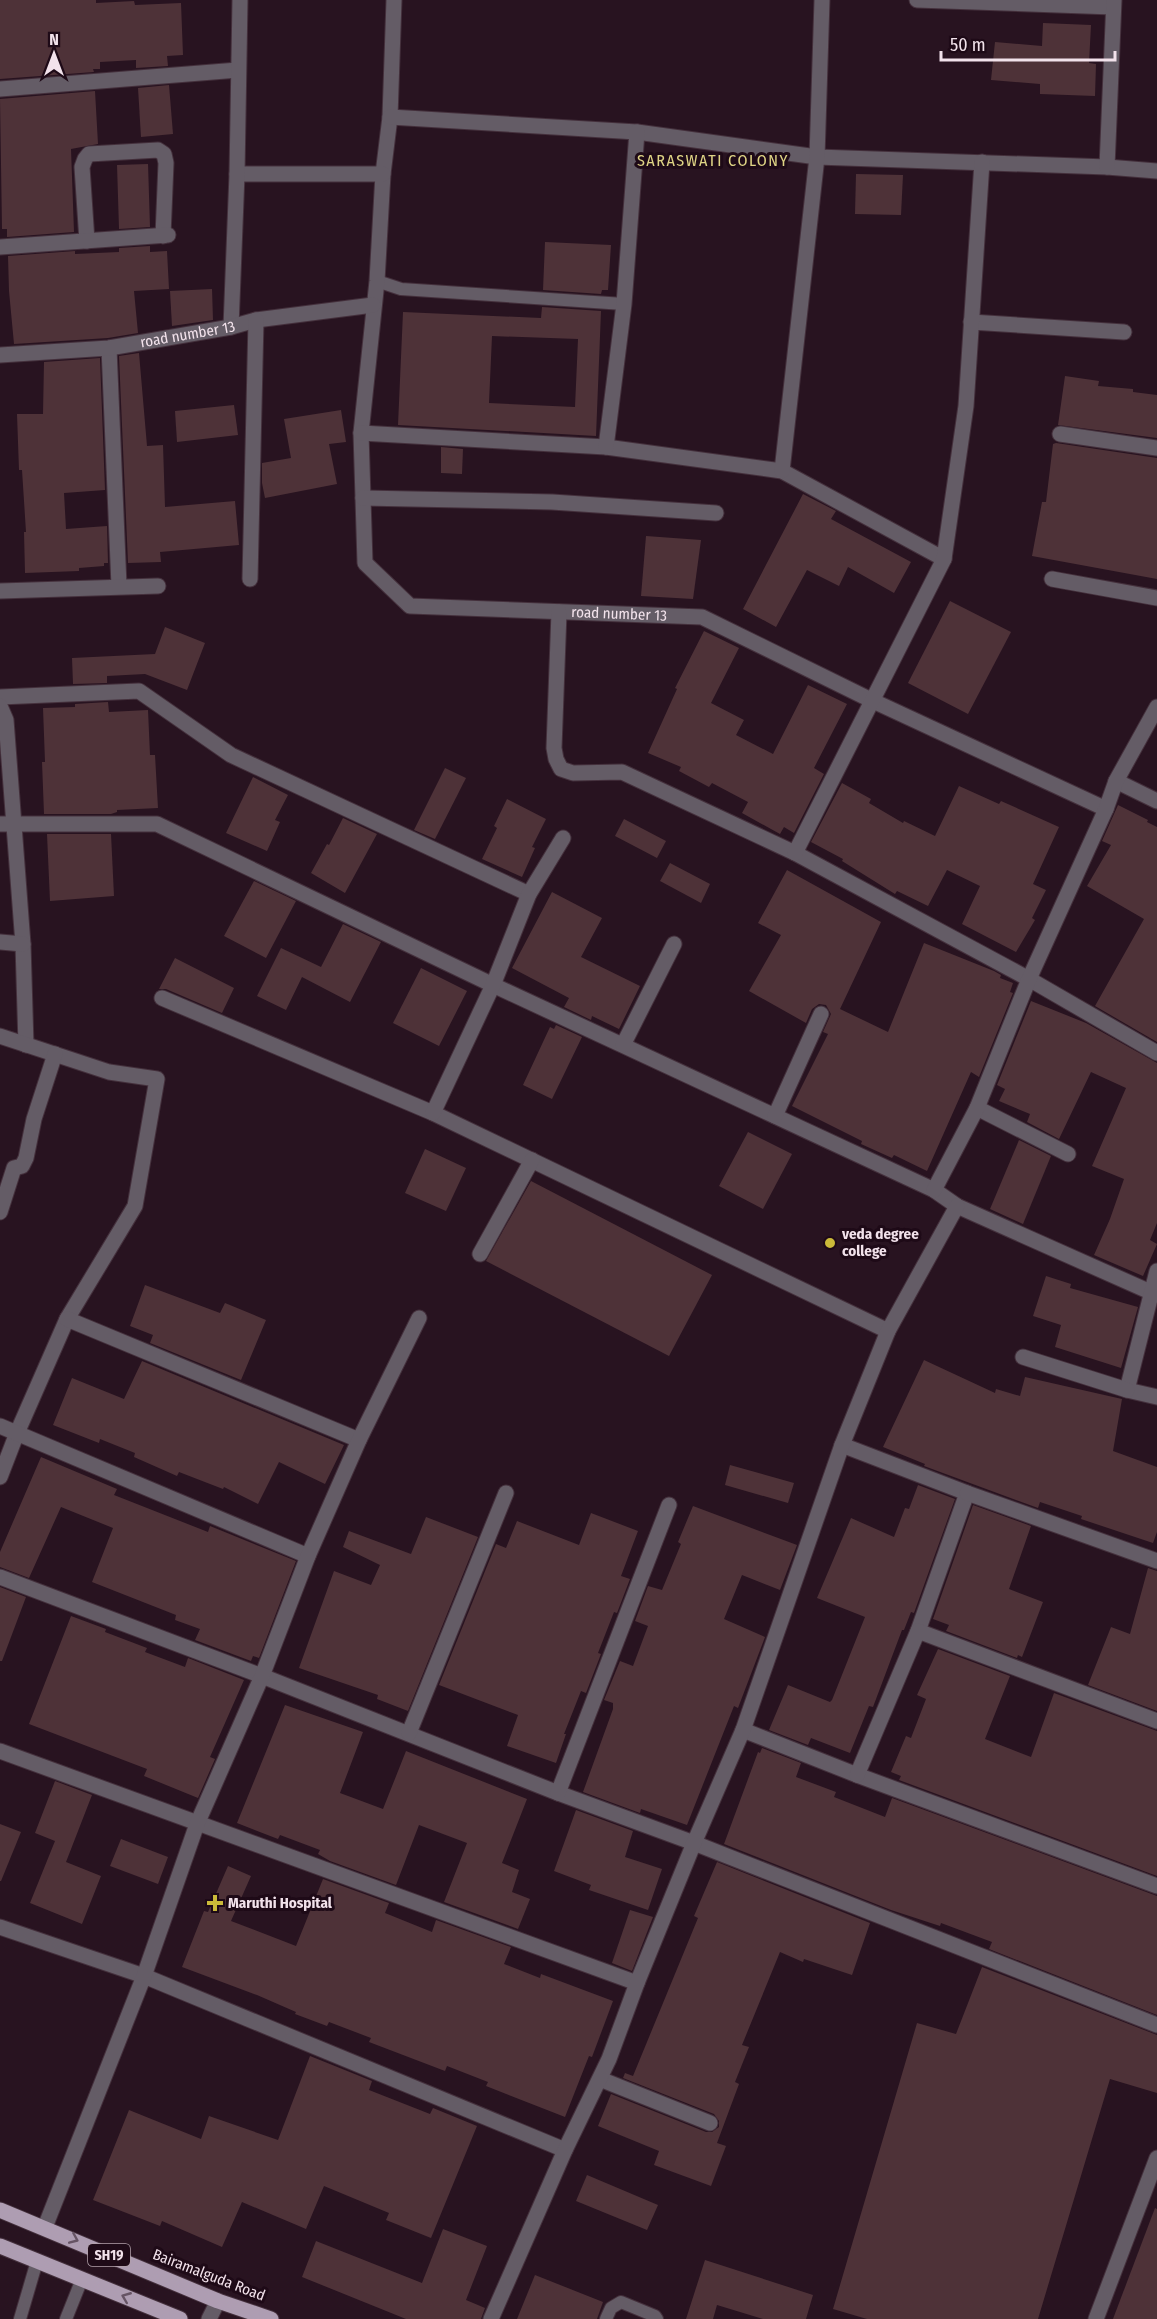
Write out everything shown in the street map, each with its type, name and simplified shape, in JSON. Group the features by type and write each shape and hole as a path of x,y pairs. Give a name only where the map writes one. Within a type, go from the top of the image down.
{"main road":[{"name":"Bairamalguda Road","path":"0,2210 218,2301 271,2319"},
{"name":"SH19","path":"0,2246 180,2319"}],"street":[{"path":"231,327 240,0"},
{"path":"394,0 390,117 637,132 817,157 1107,167 1157,171"},
{"path":"782,471 817,157 822,0"},
{"path":"917,0 1114,4 1107,167"},
{"path":"0,89 238,70"},
{"name":"road number 13","path":"390,117 383,174 377,281 361,433 365,563 410,606 702,617 871,700 1106,809"},
{"path":"606,447 624,304 637,132"},
{"path":"0,247 87,241 165,235 166,163 164,154 158,150 89,154 84,159 82,167 87,241"},
{"path":"795,853 944,559 966,406 982,162"},
{"path":"237,174 383,174"},
{"name":"road number 13","path":"0,355 109,348 231,327 256,320 373,305"},
{"path":"250,579 256,320"},
{"path":"971,322 1124,332"},
{"path":"109,348 119,586"},
{"path":"361,433 606,447 782,471 944,559"},
{"path":"1060,434 1157,447"},
{"path":"363,498 552,502 716,513"},
{"path":"1052,579 1157,598"},
{"path":"0,591 158,586"},
{"path":"559,612 554,748 561,769 573,773 622,772 795,853 1029,979 1157,1053"},
{"path":"0,697 139,691 231,756 529,894"},
{"path":"934,1190 977,1108 1029,979 1106,809 1116,780 1157,707"},
{"path":"2,715 6,824 23,944 26,1045"},
{"path":"1116,780 1157,801"},
{"path":"6,824 157,824 493,985 934,1190 957,1206 1154,1294"},
{"path":"433,1113 493,985 529,894 563,837"},
{"path":"0,942 23,944"},
{"path":"623,1046 674,944"},
{"path":"162,998 433,1113 888,1331"},
{"path":"775,1116 821,1014"},
{"path":"0,1036 109,1072 157,1079 135,1206 67,1319 17,1433 0,1478"},
{"path":"0,1212 14,1167 22,1166 26,1158 32,1126 55,1054"},
{"path":"977,1108 1068,1154"},
{"path":"480,1254 532,1160"},
{"path":"490,2319 565,2150 609,2059 694,1843 743,1730 842,1445 888,1331 957,1206"},
{"path":"1127,1390 1154,1294 1157,1271"},
{"path":"45,2227 144,1976 197,1824 262,1676 308,1556 359,1440 419,1318"},
{"path":"67,1319 359,1440"},
{"path":"1023,1357 1127,1390 1157,1397"},
{"path":"0,1426 308,1556"},
{"path":"842,1445 966,1493 1157,1561"},
{"path":"409,1733 506,1492"},
{"path":"857,1775 918,1631 966,1493"},
{"path":"558,1793 669,1505"},
{"path":"0,1576 409,1733 558,1793 694,1843 1157,2025"},
{"path":"918,1631 1157,1721"},
{"path":"743,1730 857,1775 1157,1886"},
{"path":"0,1751 637,1983"},
{"path":"0,1927 144,1976 565,2150"},
{"path":"600,2079 710,2123"},
{"path":"1096,2319 1157,2158"},
{"path":"208,2319 218,2301"}],"lane":[{"path":"377,281 401,289 624,304"},
{"path":"20,2319 37,2261"},
{"path":"66,2319 82,2279"},
{"path":"606,2319 611,2308 621,2302 656,2316 657,2319"}],"building":[{"path":"0,0 96,0 96,3 134,1 135,5 181,3 183,55 167,56 168,66 136,68 136,60 100,62 100,69 93,69 94,72 0,79"},
{"path":"1043,23 1091,25 1089,63 1096,64 1095,96 1040,94 1040,84 991,80 995,42 1042,46"},
{"path":"169,85 173,134 141,137 138,88"},
{"path":"95,91 98,144 71,149 74,232 7,237 7,229 2,229 0,99"},
{"path":"148,164 150,227 119,229 117,165"},
{"path":"856,174 903,175 901,215 855,214"},
{"path":"545,242 611,245 608,290 602,290 601,294 543,290"},
{"path":"150,246 150,252 167,251 169,289 134,291 138,333 108,338 14,344 8,256 75,251 75,254 119,252 119,248"},
{"path":"212,289 213,320 172,326 170,291"},
{"path":"542,307 601,311 596,436 398,425 403,312 541,318","holes":["492,336 578,339 575,407 489,403"]},
{"path":"139,353 147,446 163,445 165,507 235,501 239,545 160,552 161,562 128,563 119,356"},
{"path":"100,358 105,490 64,493 66,529 107,526 108,563 104,563 104,566 79,568 79,571 25,573 24,532 26,532 22,470 19,470 17,414 43,414 44,362"},
{"path":"1065,376 1099,381 1098,386 1133,389 1133,392 1157,395 1157,438 1058,425"},
{"path":"234,405 238,435 177,442 175,411"},
{"path":"341,410 346,442 329,444 337,484 265,498 262,463 291,458 284,419"},
{"path":"1053,444 1157,458 1157,579 1032,556 1042,502 1046,502"},
{"path":"441,447 463,449 462,474 441,473"},
{"path":"803,494 836,511 831,519 911,562 894,593 848,567 839,586 807,570 776,627 743,609"},
{"path":"646,536 701,540 693,599 641,596"},
{"path":"950,601 1011,632 968,714 908,683"},
{"path":"165,627 205,643 187,690 145,674 107,676 107,683 73,684 72,658 155,654"},
{"path":"704,631 739,648 711,703 744,720 736,735 773,754 808,685 847,704 814,768 824,774 794,833 784,827 780,834 742,813 748,802 712,783 709,787 679,771 681,767 648,753 677,689 675,688"},
{"path":"108,702 109,712 148,710 150,755 155,755 158,808 117,810 111,814 44,814 43,708 75,707 75,704"},
{"path":"445,768 466,778 435,839 414,830"},
{"path":"253,777 288,795 275,820 280,822 267,851 226,833"},
{"path":"842,783 871,799 869,803 903,823 904,821 935,836 959,786 999,804 1001,801 1059,827 1033,884 1046,890 1032,918 1035,920 1016,952 962,924 980,886 947,870 928,906 897,891 895,894 842,861 843,859 811,842"},
{"path":"507,799 546,819 532,847 535,848 522,877 482,859 497,828 494,826"},
{"path":"1118,805 1157,827 1157,1042 1095,1006 1144,919 1087,886 1111,845 1102,841"},
{"path":"343,818 377,834 345,893 311,873"},
{"path":"624,819 666,841 657,858 615,836"},
{"path":"47,834 111,834 114,896 50,901"},
{"path":"670,863 710,884 701,903 660,881"},
{"path":"787,870 881,922 840,1009 888,1032 924,943 994,971 1001,975 1000,978 1013,983 1010,992 1013,993 979,1077 971,1072 927,1171 894,1155 892,1158 861,1144 862,1141 792,1106 828,1034 823,1032 831,1014 826,1005 819,1004 812,1009 806,1023 749,991 781,935 758,923"},
{"path":"254,881 296,901 266,958 224,936"},
{"path":"552,892 602,918 581,957 640,986 619,1029 592,1016 591,1020 564,1007 569,998 512,968"},
{"path":"343,924 381,942 350,1002 302,977 286,1010 257,996 281,948 321,967"},
{"path":"175,958 234,988 222,1013 166,989 159,989"},
{"path":"421,968 467,991 439,1046 393,1023"},
{"path":"1031,1001 1086,1023 1157,1063 1157,1223 1150,1240 1157,1244 1143,1276 1094,1255 1124,1179 1092,1166 1126,1088 1091,1072 1059,1139 1027,1122 1030,1114 999,1101 1005,1089 997,1085"},
{"path":"556,1025 582,1037 552,1099 523,1085 550,1027 554,1029"},
{"path":"748,1132 792,1154 763,1209 719,1186"},
{"path":"1019,1140 1051,1156 1023,1224 990,1209"},
{"path":"425,1149 466,1168 446,1211 405,1193"},
{"path":"531,1181 712,1275 669,1356 486,1261"},
{"path":"1046,1276 1071,1284 1070,1288 1138,1307 1121,1368 1055,1347 1061,1325 1033,1316"},
{"path":"145,1285 220,1313 225,1303 266,1320 241,1380 150,1343 153,1335 130,1326"},
{"path":"924,1360 995,1393 996,1389 1020,1396 1025,1377 1122,1399 1113,1451 1157,1467 1157,1532 1153,1543 1081,1519 1082,1516 1040,1502 1038,1508 924,1466 925,1464 883,1447"},
{"path":"142,1361 344,1445 325,1484 279,1462 258,1504 224,1487 223,1489 179,1472 177,1476 134,1457 135,1453 100,1439 99,1443 53,1425 72,1378 124,1399"},
{"path":"41,1457 117,1489 114,1495 208,1532 210,1526 296,1561 259,1658 253,1656 251,1661 195,1640 200,1629 175,1620 176,1615 92,1582 113,1528 61,1507 29,1578 0,1567 0,1552"},
{"path":"730,1465 794,1483 788,1503 725,1485"},
{"path":"918,1485 955,1499 914,1613 911,1612 902,1630 873,1707 869,1706 850,1753 811,1738 808,1745 769,1730 788,1685 830,1702 832,1700 865,1617 817,1598 851,1518 894,1537 905,1508 909,1509"},
{"path":"973,1505 1031,1526 1009,1589 1043,1602 1022,1657 1018,1655 1017,1658 946,1631 949,1625 933,1619"},
{"path":"693,1506 797,1545 780,1590 742,1575 724,1619 765,1637 738,1708 734,1706 687,1825 641,1809 640,1813 583,1792 613,1709 613,1703 604,1700 620,1661 633,1666 648,1626 635,1621 648,1586 662,1590 681,1544 678,1542"},
{"path":"591,1513 638,1531 621,1576 630,1579 598,1653 601,1654 586,1693 581,1691 564,1734 566,1734 556,1763 507,1746 518,1715 439,1685 496,1544 506,1548 517,1521 579,1545"},
{"path":"426,1517 478,1537 408,1711 377,1699 378,1695 299,1668 334,1571 371,1585 380,1565 343,1547 349,1531 411,1554"},
{"path":"1148,1568 1157,1571 1157,1711 1088,1685 1111,1627 1130,1634"},
{"path":"0,1587 26,1597 2,1661 0,1661"},
{"path":"71,1616 147,1648 145,1652 185,1667 188,1658 244,1680 210,1757 215,1759 198,1798 144,1776 147,1769 29,1724"},
{"path":"938,1649 1010,1676 985,1739 1031,1757 1054,1693 1157,1731 1157,1876 899,1780 901,1776 891,1772 906,1736 911,1738 926,1699 917,1695"},
{"path":"285,1705 363,1732 340,1793 383,1809 406,1751 527,1799 502,1863 519,1870 512,1892 530,1899 518,1929 444,1902 467,1843 419,1825 396,1885 330,1861 318,1854 320,1850 280,1835 278,1839 237,1823"},
{"path":"762,1748 801,1763 796,1777 836,1792 834,1797 885,1817 892,1798 1157,1896 1157,2015 989,1949 992,1942 941,1923 940,1926 891,1910 724,1844 758,1752 760,1753"},
{"path":"55,1781 92,1795 66,1862 101,1876 82,1924 30,1903 55,1841 35,1833"},
{"path":"576,1810 633,1831 625,1857 662,1869 648,1910 589,1890 591,1885 554,1871"},
{"path":"0,1824 21,1832 1,1881 0,1881"},
{"path":"121,1839 168,1857 158,1884 110,1866"},
{"path":"717,1862 870,1923 852,1975 804,1959 803,1962 780,1952 742,2045 749,2047 735,2082 739,2084 717,2143 726,2146 711,2186 654,2165 659,2151 598,2126 611,2094 706,2132 712,2132 719,2127 719,2121 714,2114 623,2078 625,2073 633,2076 698,1918 694,1916"},
{"path":"228,1866 251,1876 231,1921 296,1946 323,1879 389,1903 385,1913 432,1932 436,1920 511,1947 504,1964 540,1978 541,1974 613,2001 592,2057 589,2056 565,2117 486,2086 488,2082 447,2066 445,2071 369,2042 371,2038 329,2022 327,2026 295,2014 296,2012 257,1995 182,1967 204,1911 208,1912"},
{"path":"630,1910 653,1917 632,1971 612,1963"},
{"path":"982,1967 1157,2035 1157,2093 1110,2079 1038,2319 867,2319 833,2309 917,2023 956,2034"},
{"path":"310,2056 372,2081 369,2090 430,2114 433,2108 477,2126 431,2238 386,2220 389,2213 324,2186 306,2229 242,2202 222,2247 162,2221 160,2226 93,2200 129,2110 201,2139 209,2116 278,2140"},
{"path":"587,2175 658,2205 647,2230 576,2201"},
{"path":"1155,2208 1157,2209 1157,2319 1113,2319"},
{"path":"443,2229 487,2246 466,2300 485,2308 481,2319 406,2319 302,2277 316,2241 422,2283"},
{"path":"705,2260 813,2295 806,2319 763,2319 717,2305 713,2319 686,2319"},
{"path":"535,2275 603,2302 597,2319 517,2319"}],"place":[{"name":"veda degree college","path":"830,1243"},
{"name":"Maruthi Hospital","path":"215,1903"}],"district":[{"name":"SARASWATI COLONY","path":"713,160"}]}
